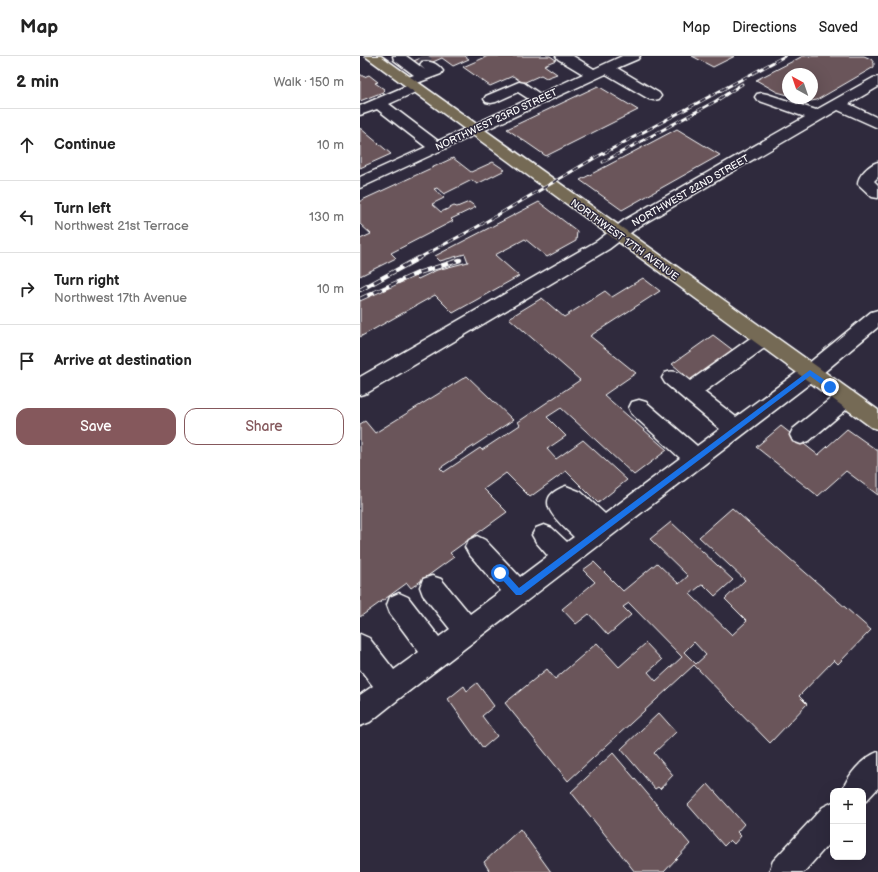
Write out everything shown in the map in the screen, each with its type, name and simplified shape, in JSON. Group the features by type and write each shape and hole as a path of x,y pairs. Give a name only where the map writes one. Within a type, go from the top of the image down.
{"main road":[{"name":"NORTHWEST 17TH AVENUE","path":"377,60 878,422"}],"street":[{"path":"563,56 594,74"},
{"name":"NORTHWEST 23RD STREET","path":"360,183 633,56"},
{"path":"360,111 379,103 411,85 426,64 400,57 377,60"},
{"path":"607,68 654,96"},
{"name":"NORTHWEST 22ND STREET","path":"360,387 603,245 632,223 878,80"},
{"path":"491,99 519,86 539,99"},
{"path":"762,97 818,116"},
{"path":"379,103 436,147"},
{"path":"837,104 878,124"},
{"path":"878,167 866,180 866,184 878,193"},
{"path":"360,712 810,373 878,317"},
{"path":"690,392 763,339"},
{"path":"672,378 735,429"},
{"path":"801,435 846,398"},
{"path":"639,408 696,459"},
{"path":"544,535 565,557"},
{"path":"477,547 518,593"},
{"path":"432,587 468,631"},
{"path":"398,605 436,654"},
{"path":"360,647 391,689"},
{"path":"859,788 878,766"},
{"path":"784,872 830,820"}],"building":[{"path":"426,56 465,56 469,59 453,66 442,58 419,68 411,62"},
{"path":"488,56 550,56 556,60 544,65 557,74 546,78 541,75 523,83 513,76 490,86 463,67"},
{"path":"692,56 735,56 713,67"},
{"path":"803,56 864,56 871,59 874,63 874,67 818,99 818,68 782,68 782,93 756,80"},
{"path":"360,74 364,77 369,75 378,82 375,83 384,89 383,92 360,101"},
{"path":"598,86 638,110 546,156 507,129"},
{"path":"360,128 391,154 360,168"},
{"path":"677,129 720,155 622,210 580,180"},
{"path":"453,158 471,172 493,162 505,170 477,184 472,180 444,194 437,188 434,189 444,198 432,204 441,212 454,206 457,207 469,202 476,207 451,219 453,221 391,253 396,258 360,276 360,239 371,234 360,224 360,201"},
{"path":"539,202 577,231 576,241 547,257 525,239 495,255 519,276 453,313 435,295 360,337 360,300 415,276 418,279 437,270 468,262 465,254 440,261 435,256"},
{"path":"643,278 660,291 590,336 636,373 604,395 667,450 634,475 561,408 547,417 566,436 547,449 556,459 583,440 627,480 598,503 566,471 530,497 506,473 484,489 507,512 450,553 454,557 411,588 407,583 360,617 360,424 365,421 375,433 467,376 513,420 440,468 444,472 480,448 482,450 520,425 518,422 580,380 509,318 542,298 564,317 605,291 612,297"},
{"path":"713,335 734,351 692,381 672,364"},
{"path":"781,426 818,455 847,429 878,451 878,495 846,471 818,496 756,447"},
{"path":"732,508 871,630 838,664 834,660 799,696 807,704 770,743 694,665 568,781 505,703 547,669 555,679 597,643 619,667 646,643 662,660 648,672 656,681 682,657 629,603 623,607 631,615 608,635 589,614 576,624 562,609 595,582 583,570 594,562 623,591 657,563 679,584 688,576 650,539 671,522 733,580 715,596 703,584 690,594 732,635 747,621 725,599 745,580 699,537","holes":["694,642 706,655 696,664 684,652"]},
{"path":"477,683 494,706 482,716 497,736 483,748 448,699 464,686 467,691"},
{"path":"659,713 676,732 654,753 673,775 660,789 658,787 655,789 621,749"},
{"path":"613,753 690,844 664,872 635,872 571,792"},
{"path":"708,784 744,824 737,832 741,836 734,844 730,840 724,846 688,805"},
{"path":"520,829 551,872 490,872 484,862"}],"tunnel":[{"path":"419,59 427,65"}],"railway":[{"path":"417,259 477,227 593,159 785,56"},
{"path":"603,162 716,101 742,84"},
{"path":"360,290 419,258"},
{"path":"360,299 418,273 460,260"}],"route":[{"path":"500,573 518,593 810,373 830,387"}]}
